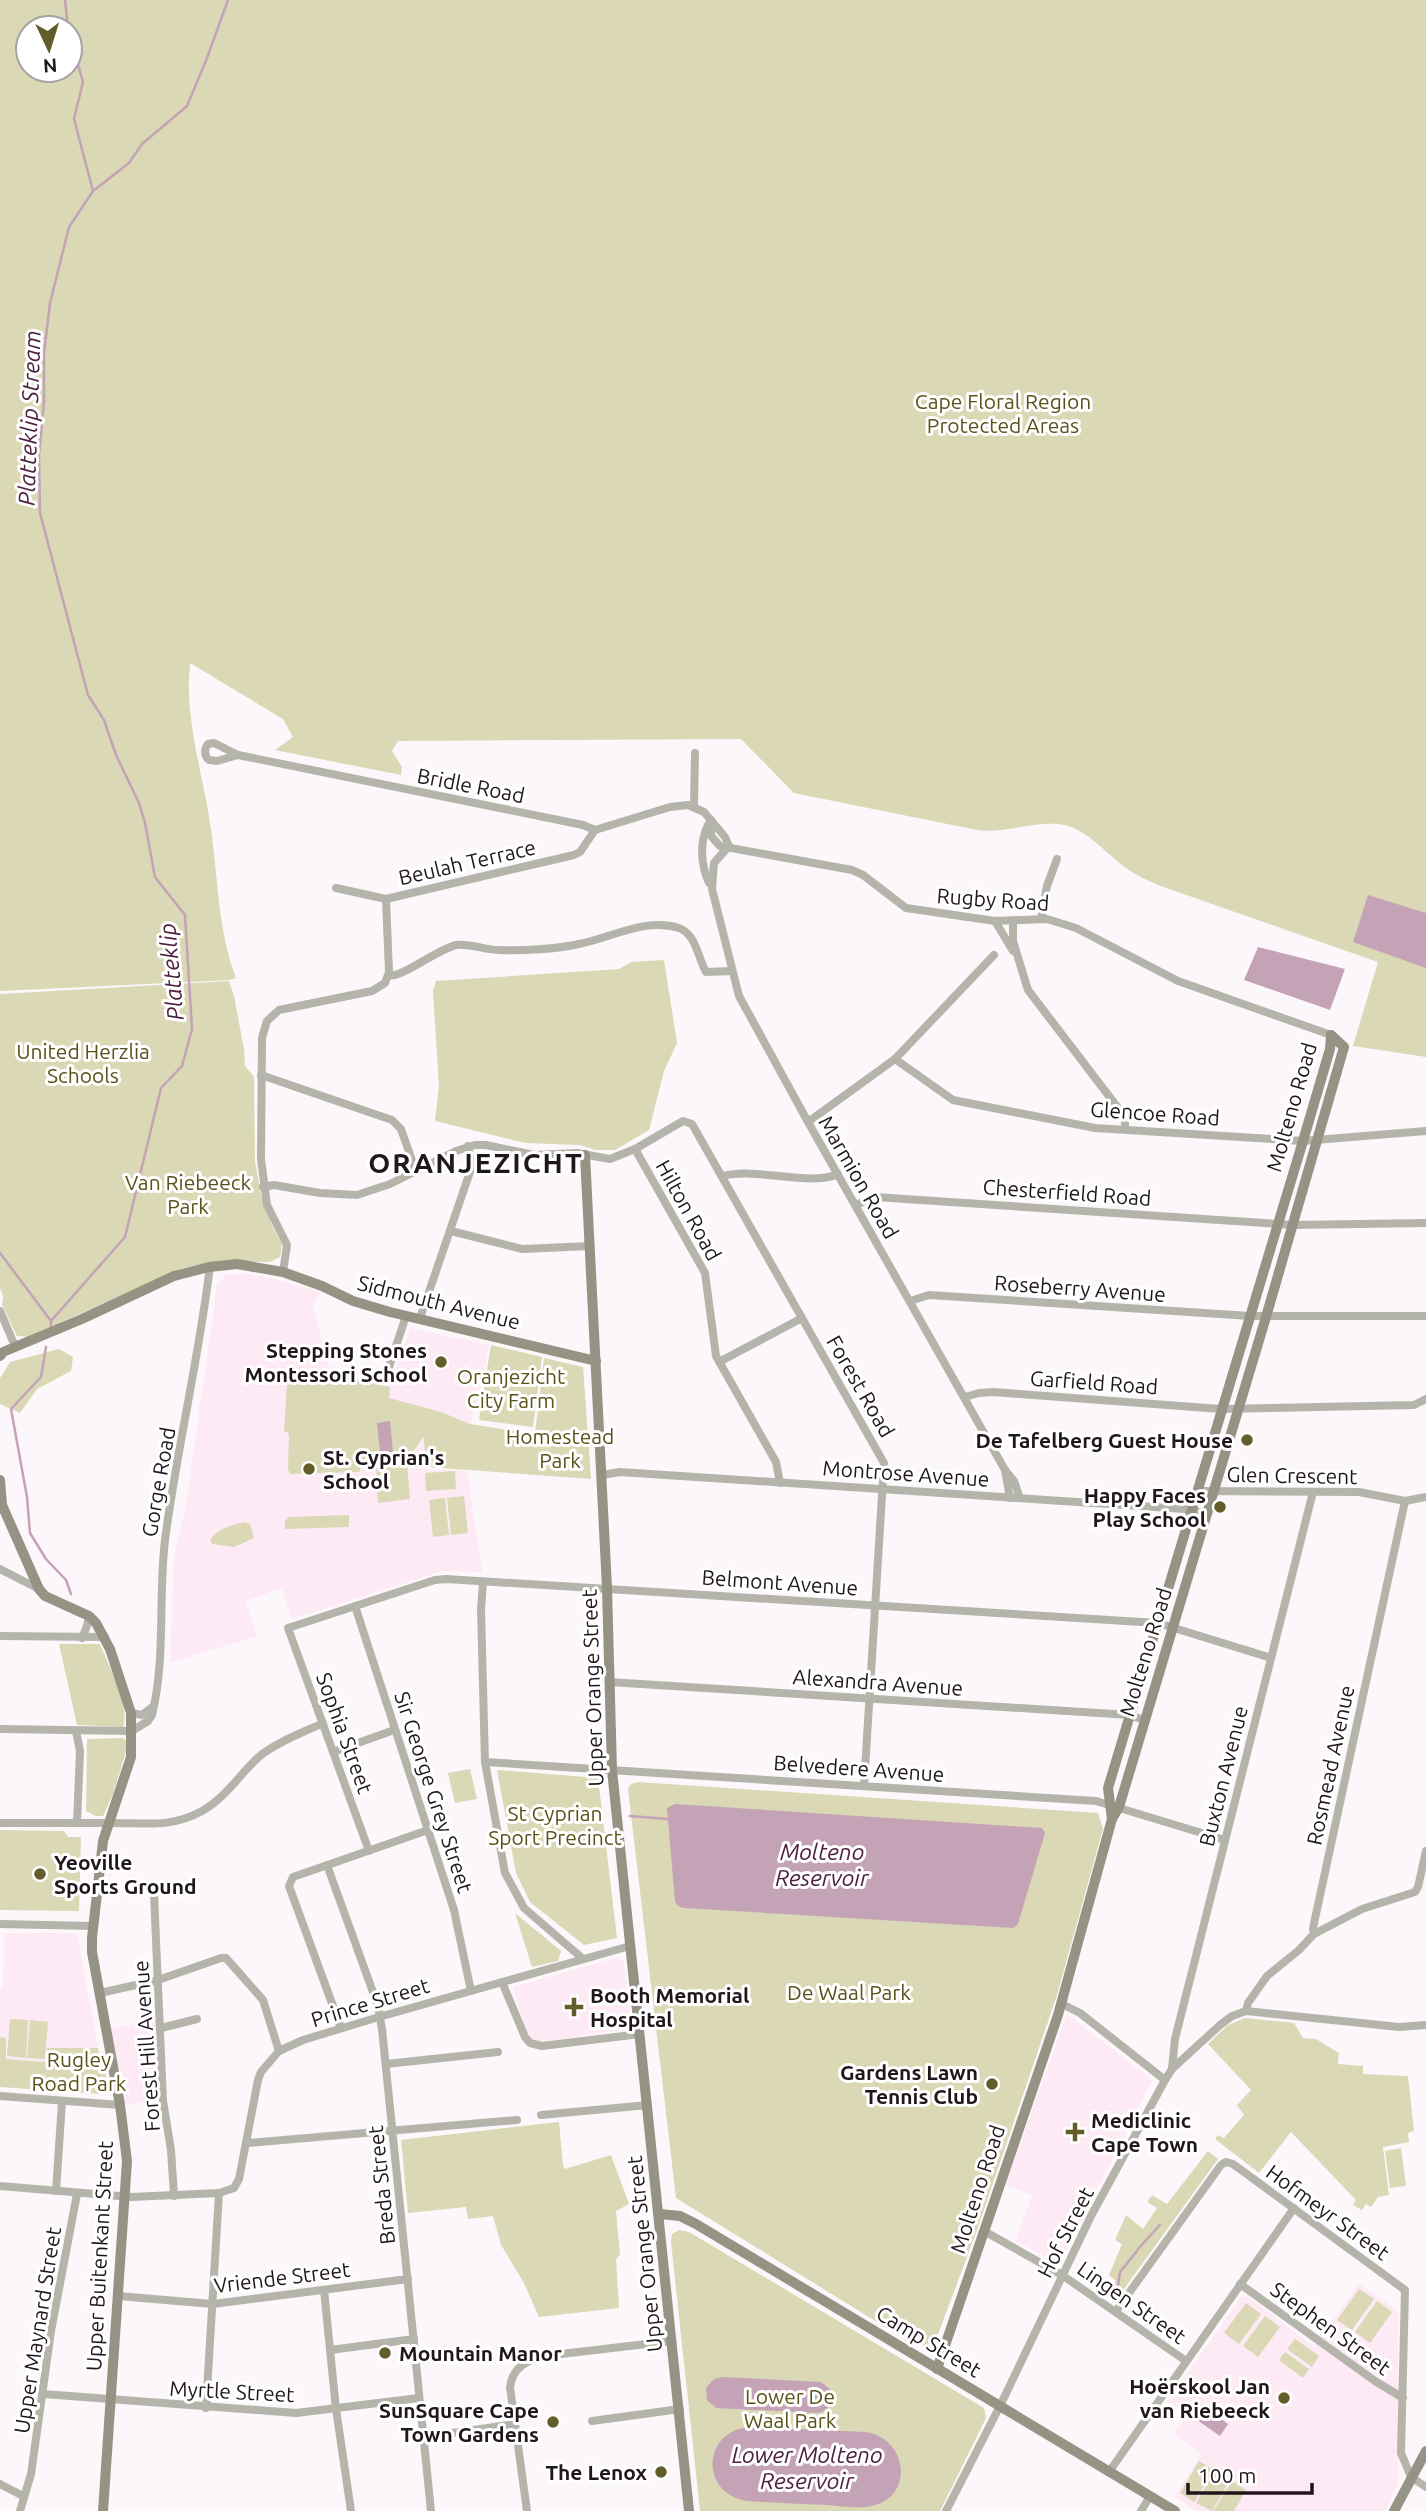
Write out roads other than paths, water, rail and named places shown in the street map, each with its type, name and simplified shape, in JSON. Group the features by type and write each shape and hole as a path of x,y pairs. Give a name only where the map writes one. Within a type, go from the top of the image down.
{"street":[{"path":"694,806 695,753"},
{"name":"Bridle Road","path":"238,755 583,825 595,830"},
{"path":"595,830 674,806 694,806 711,820 710,833 713,841 720,846 729,846"},
{"name":"Marmion Road","path":"711,820 703,837 704,869 712,889 741,1001 1014,1481 1020,1498"},
{"name":"Beulah Terrace","path":"336,888 386,899 574,855 580,852 595,830"},
{"name":"Marmion Road","path":"712,889 711,873 714,863 729,846"},
{"name":"Rugby Road","path":"729,846 852,870 863,875 910,910 944,912 995,921 1058,921 1178,981 1331,1035"},
{"path":"1041,919 1047,886 1057,859"},
{"path":"283,1272 287,1245 269,1211 263,1186 262,1033 272,1014 284,1008 372,991 382,986 389,975 386,899"},
{"path":"995,921 1017,957"},
{"path":"1013,921 1013,941 1017,957 1022,976 1032,996 1125,1117 1125,1129"},
{"path":"389,975 398,976 413,965 454,946 504,950 578,945 624,931 663,926 687,932 706,972 732,971"},
{"path":"808,1122 895,1059 994,955"},
{"name":"Molteno Road","path":"1114,1805 1108,1788 1327,1060 1331,1035"},
{"name":"Molteno Road","path":"937,2369 1062,2004 1114,1805 1132,1760 1266,1317 1344,1047 1331,1035"},
{"name":"Glencoe Road","path":"895,1059 953,1100 1084,1126 1303,1141 1426,1131"},
{"path":"1327,1060 1339,1064"},
{"path":"261,1076 392,1120 401,1129 416,1171"},
{"path":"1316,1096 1329,1100"},
{"name":"Forest Road","path":"635,1149 687,1120 695,1128 883,1461 863,1786"},
{"path":"263,1186 357,1195 390,1184 468,1146 486,1145 534,1155 577,1153 610,1159 635,1149"},
{"path":"420,1318 472,1166 468,1146"},
{"name":"Hilton Road","path":"635,1149 705,1273 716,1356 776,1462 780,1483"},
{"name":"Upper Orange Street","path":"585,1155 607,1588 612,1770 689,2511"},
{"path":"1298,1157 1312,1159"},
{"path":"723,1177 738,1173 820,1178 838,1174"},
{"path":"1290,1182 1304,1186"},
{"name":"Chesterfield Road","path":"856,1205 872,1198 892,1198 1293,1225 1426,1223"},
{"path":"451,1231 522,1250 590,1247"},
{"path":"1267,1257 1282,1262"},
{"name":"Sidmouth Avenue","path":"0,1356 15,1346 82,1319 174,1276 210,1266 237,1264 283,1272 353,1301 406,1316 596,1361"},
{"name":"Gorge Road","path":"154,1706 159,1666 165,1539 202,1332 210,1266"},
{"name":"Roseberry Avenue","path":"910,1301 929,1295 1266,1317 1426,1316"},
{"path":"0,1311 15,1346"},
{"path":"386,1376 406,1316"},
{"path":"719,1362 802,1318"},
{"path":"1234,1367 1249,1373"},
{"name":"Garfield Road","path":"965,1397 993,1392 1221,1409 1408,1405 1426,1399"},
{"name":"Marmion Road","path":"1005,1469 1010,1498"},
{"name":"Montrose Avenue","path":"602,1475 620,1472 1192,1510 1206,1514"},
{"path":"0,1480 5,1523 39,1589"},
{"name":"Glen Crescent","path":"1198,1491 1359,1492 1405,1501 1426,1497"},
{"name":"Buxton Avenue","path":"1172,2069 1175,2039 1313,1492"},
{"name":"Rosmead Avenue","path":"1314,1934 1326,1864 1405,1501"},
{"path":"0,1569 39,1589"},
{"name":"Belmont Avenue","path":"288,1628 435,1580 607,1588 1158,1623 1271,1658"},
{"path":"483,1582 481,1610 485,1762 506,1877 524,1908 582,1958"},
{"name":"Upper Buitenkant Street","path":"39,1589 52,1600 89,1616 96,1623 105,1637 131,1713 131,1758 103,1841 92,1952 127,2146 103,2511"},
{"name":"Sir George Grey Street","path":"355,1606 454,1910 471,1991"},
{"path":"82,1638 89,1616"},
{"name":"Sophia Street","path":"288,1628 369,1851"},
{"path":"0,1636 105,1637"},
{"path":"1143,1670 1158,1674"},
{"name":"Alexandra Avenue","path":"609,1682 1130,1715 1144,1720"},
{"path":"131,1713 142,1715 154,1706"},
{"path":"0,1729 132,1731 150,1719 154,1706"},
{"path":"0,1822 142,1826 166,1824 204,1810 236,1784 258,1758 272,1747 323,1723"},
{"path":"333,1752 394,1730"},
{"path":"76,1731 80,1751 77,1824"},
{"path":"1118,1756 1132,1760"},
{"name":"Belvedere Avenue","path":"485,1762 1096,1801 1225,1840"},
{"path":"341,2028 289,1886 293,1877 428,1829"},
{"path":"1426,1851 1415,1892 1362,1909 1314,1934 1267,1976 1248,2003 1246,2011 1387,2026 1426,2025"},
{"name":"Breda Street","path":"327,1865 378,2007 431,2511"},
{"name":"Forest Hill Avenue","path":"154,1894 163,2101 171,2150 174,2196"},
{"path":"0,1924 93,1926"},
{"name":"Prince Street","path":"279,2051 341,2028 630,1946"},
{"path":"0,2186 125,2197 219,2193 237,2185 248,2144 260,2076 279,2051 263,2000 226,1958 158,1980 100,1993"},
{"path":"502,1982 525,2037 533,2045 640,2034"},
{"path":"1062,2004 1080,2013 1165,2080"},
{"name":"Hof Street","path":"946,2511 1000,2406 1091,2216 1165,2080 1172,2069 1229,2018 1246,2011"},
{"path":"161,2028 197,2019"},
{"path":"1175,2039 1180,2047 1192,2050"},
{"path":"386,2064 498,2052"},
{"path":"0,2096 120,2105"},
{"path":"56,2191 62,2102"},
{"path":"541,2115 648,2105"},
{"path":"248,2144 517,2120"},
{"name":"Hofmeyr Street","path":"1116,2311 1222,2164 1233,2164 1405,2290 1401,2453 1411,2477"},
{"path":"206,2408 219,2193"},
{"name":"Upper Maynard Street","path":"20,2511 31,2474 51,2331 77,2194"},
{"path":"1109,2472 1294,2208"},
{"name":"Camp Street","path":"660,2214 680,2216 696,2224 1175,2511"},
{"name":"Lingen Street","path":"984,2231 1062,2275 1186,2361"},
{"name":"Vriende Street","path":"118,2296 213,2304 408,2279"},
{"name":"Stephen Street","path":"1240,2284 1375,2381 1403,2398"},
{"path":"324,2290 336,2409 351,2511"},
{"path":"330,2350 414,2339"},
{"path":"527,2511 510,2387 513,2374 522,2364 544,2356 672,2341"},
{"name":"Myrtle Street","path":"43,2394 296,2413 419,2398"},
{"path":"592,2421 680,2409"},
{"path":"424,2437 515,2424"},
{"path":"1394,2511 1426,2451"},
{"path":"1411,2477 1426,2487"},
{"path":"0,2484 23,2496"},
{"path":"1141,2511 1150,2496"}],"water":[{"path":"1368,895 1426,913 1426,968 1353,942"},
{"path":"1258,947 1345,969 1330,1010 1244,980"},
{"path":"390,1421 393,1452 380,1453 377,1423"},
{"name":"Molteno Reservoir","path":"675,1804 1042,1828 1045,1833 1018,1924 1013,1928 684,1908 675,1902 667,1808"},
{"path":"722,2377 821,2382 831,2390 832,2399 824,2411 816,2413 716,2408 707,2400 706,2388 714,2379"},
{"path":"1199,2403 1228,2424 1220,2436 1190,2415"},
{"name":"Lower Molteno Reservoir","path":"751,2427 866,2432 880,2437 891,2445 898,2456 900,2481 885,2501 866,2507 747,2501 731,2496 720,2487 714,2475 716,2449 723,2438 735,2430"}],"waterway":[{"path":"65,0 66,14"},
{"name":"Platteklip Stream","path":"51,1326 51,1321 125,1237 161,1088 182,1066 192,1029 185,915 155,877 139,803 116,755 104,720 88,695 40,513 39,455 44,402 44,353 50,303 69,227 93,191 129,163 142,144 187,106 228,0"},
{"path":"83,84 74,119 93,191"},
{"path":"0,1253 51,1321"},
{"name":"Platteklip","path":"46,1347 41,1377 11,1409 27,1497 30,1533 46,1559 66,1580 71,1594"},
{"path":"630,1816 668,1819"},
{"path":"1138,2249 1160,2225"},
{"path":"1117,2293 1120,2272 1137,2251"}],"place":[{"name":"Stepping Stones Montessori School","path":"441,1362"},
{"name":"De Tafelberg Guest House","path":"1247,1440"},
{"name":"St. Cyprian's School","path":"309,1469"},
{"name":"Happy Faces Play School","path":"1220,1507"},
{"name":"Yeoville Sports Ground","path":"40,1874"},
{"name":"Booth Memorial Hospital","path":"574,2007"},
{"name":"Gardens Lawn Tennis Club","path":"992,2084"},
{"name":"Mediclinic Cape Town","path":"1075,2132"},
{"name":"Mountain Manor","path":"385,2353"},
{"name":"Hoërskool Jan van Riebeeck","path":"1284,2398"},
{"name":"SunSquare Cape Town Gardens","path":"553,2422"},
{"name":"The Lenox","path":"661,2472"}],"district":[{"name":"ORANJEZICHT","path":"476,1162"}],"park label":[{"name":"Cape Floral Region Protected Areas","path":"1003,413"},
{"name":"United Herzlia Schools","path":"83,1063"},
{"name":"Van Riebeeck Park","path":"188,1194"},
{"name":"Oranjezicht City Farm","path":"511,1388"},
{"name":"Homestead Park","path":"560,1448"},
{"name":"St Cyprian Sport Precinct","path":"555,1825"},
{"name":"De Waal Park","path":"849,1992"},
{"name":"Rugley Road Park","path":"79,2071"},
{"name":"Lower De Waal Park","path":"790,2408"}]}
